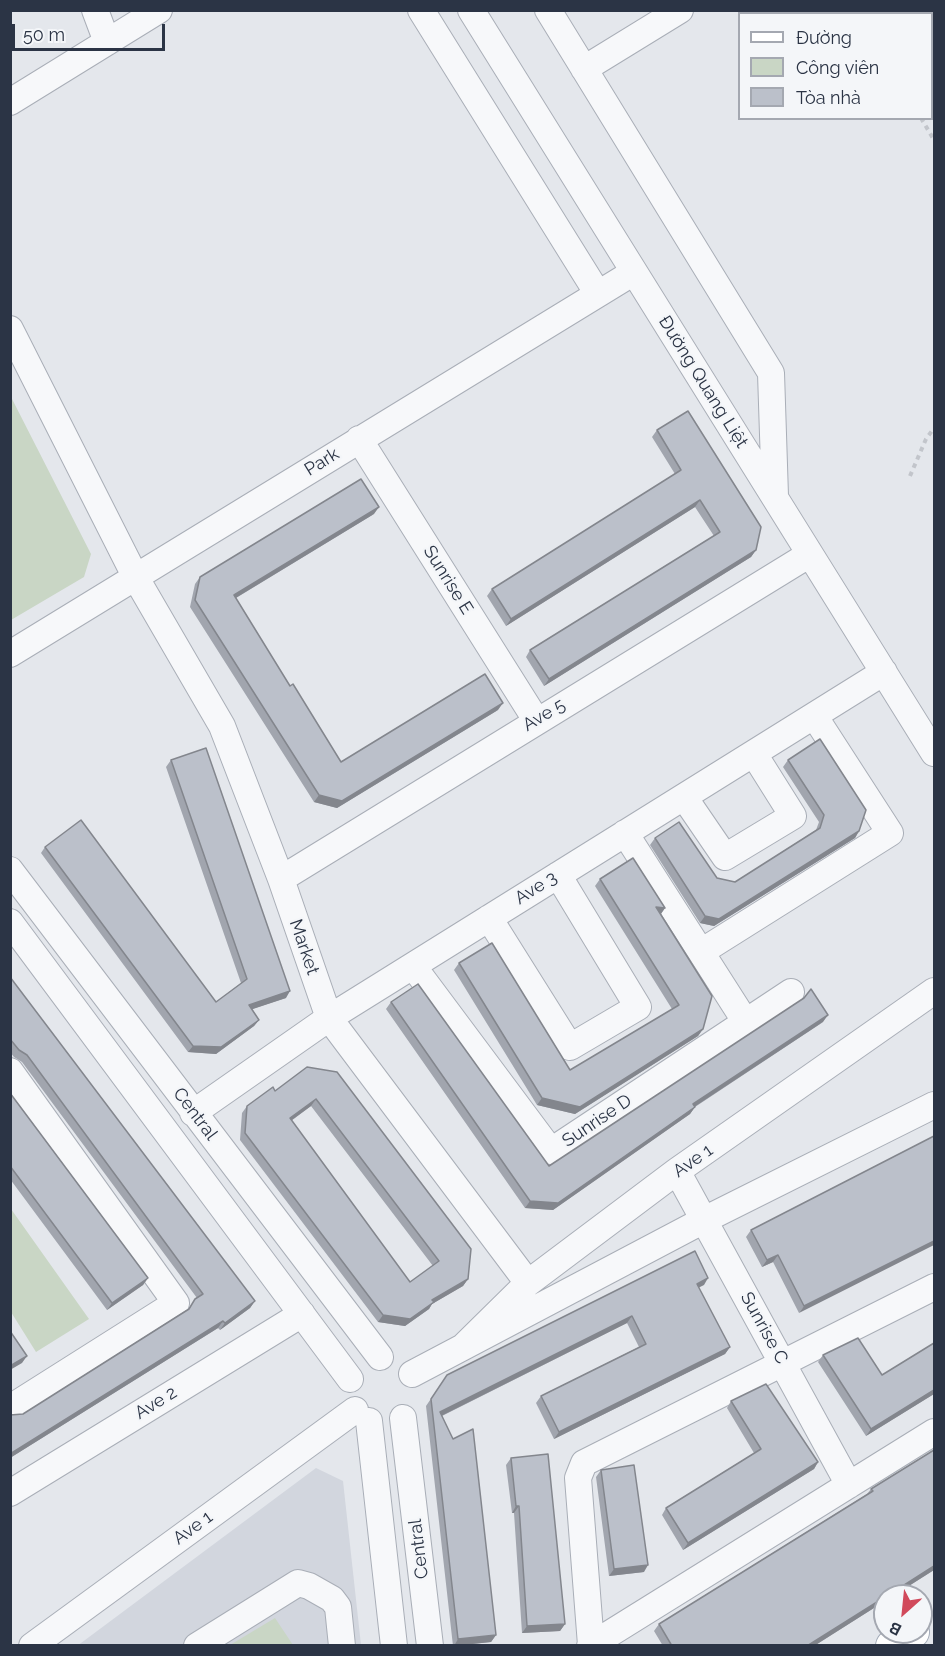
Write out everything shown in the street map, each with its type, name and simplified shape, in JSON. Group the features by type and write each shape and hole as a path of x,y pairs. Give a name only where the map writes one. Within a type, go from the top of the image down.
{"street":[{"path":"95,10 107,42"},
{"path":"10,102 159,10"},
{"path":"421,10 598,294"},
{"name":"Đường Quang Liệt","path":"471,10 934,753"},
{"path":"548,10 771,373 775,496"},
{"path":"584,69 680,10"},
{"name":"Park","path":"10,654 634,272"},
{"name":"Market","path":"10,329 136,578 222,726 281,879 329,1018 528,1283"},
{"name":"Sunrise E","path":"359,440 536,720"},
{"name":"Ave 5","path":"281,879 536,720 810,554"},
{"name":"Ave 3","path":"193,1113 329,1018 884,672"},
{"path":"701,952 890,833 815,717"},
{"path":"684,797 724,857 793,816 754,754"},
{"path":"625,833 746,1021"},
{"name":"Central","path":"10,870 380,1357"},
{"path":"489,918 570,1047 638,1007 558,875"},
{"name":"Central","path":"10,922 350,1379"},
{"name":"Sunrise D","path":"414,966 551,1152 791,992"},
{"name":"Ave 1","path":"464,1347 528,1283 677,1171 934,991"},
{"path":"10,1071 176,1303 10,1408"},
{"name":"Ave 1","path":"412,1374 704,1221 934,1105"},
{"name":"Sunrise C","path":"677,1171 849,1485"},
{"path":"559,1260 577,1287"},
{"path":"934,1287 584,1463 578,1478 591,1645 934,1432"},
{"name":"Ave 2","path":"10,1493 302,1314"},
{"path":"380,1357 399,1360 412,1374 417,1389 415,1400 403,1418 383,1424 362,1415 349,1389 350,1379 365,1361 380,1357"},
{"name":"Central","path":"362,1415 394,1646"},
{"name":"Ave 1","path":"32,1646 362,1415"},
{"name":"Central","path":"403,1418 430,1646"},
{"path":"197,1646 298,1583 309,1586 333,1599 338,1607 342,1646"}],"path":[{"path":"922,120 934,140"},
{"path":"910,476 926,439 934,428"}],"shaded area":[{"path":"316,1468 343,1481 361,1645 77,1646"}],"green space":[{"path":"10,395 91,554 84,577 11,620"},
{"path":"11,1209 89,1319 36,1352 11,1312"},
{"path":"275,1618 293,1645 230,1645"}],"building":[{"path":"688,411 761,527 756,550 549,679 530,650 720,532 700,500 511,619 492,589 681,470 657,430"},
{"path":"361,479 379,507 234,595 290,686 293,684 341,762 485,674 503,703 342,801 319,795 195,600 200,577"},
{"path":"820,739 866,810 859,831 719,919 705,916 655,838 679,822 717,878 735,882 820,828 824,815 788,760"},
{"path":"206,748 290,991 249,1005 259,1020 221,1047 193,1046 45,847 81,820 216,1002 247,979 171,760"},
{"path":"633,858 665,908 656,907 712,996 703,1029 580,1107 542,1098 459,963 492,943 570,1070 679,1005 600,879"},
{"path":"10,977 255,1301 225,1323 223,1321 10,1454 10,1415 23,1414 189,1309 195,1299 203,1294 27,1055 19,1050 10,1039"},
{"path":"418,984 549,1166 804,998 811,989 828,1015 693,1104 695,1107 558,1203 530,1201 391,1002"},
{"path":"307,1067 337,1072 471,1249 468,1279 432,1300 434,1302 410,1319 383,1315 245,1133 247,1106 273,1087 275,1091","holes":["316,1099 439,1261 410,1282 290,1118"]},
{"path":"10,1093 148,1278 112,1303 10,1166"},
{"path":"934,1136 934,1241 804,1306 778,1255 767,1260 751,1230"},
{"path":"695,1251 708,1278 697,1284 730,1347 559,1432 541,1396 646,1344 632,1316 440,1412 453,1439 473,1429 496,1635 458,1639 431,1399 447,1375"},
{"path":"10,1331 27,1356 10,1366"},
{"path":"858,1338 882,1375 934,1343 934,1390 871,1429 823,1355"},
{"path":"766,1384 818,1462 688,1543 666,1508 761,1449 731,1401"},
{"path":"934,1450 934,1566 906,1584 873,1584 873,1605 807,1646 672,1646 659,1624 873,1491 871,1489"},
{"path":"548,1454 565,1624 527,1626 519,1506 516,1506 511,1458"},
{"path":"634,1465 648,1565 614,1569 601,1470"}]}
